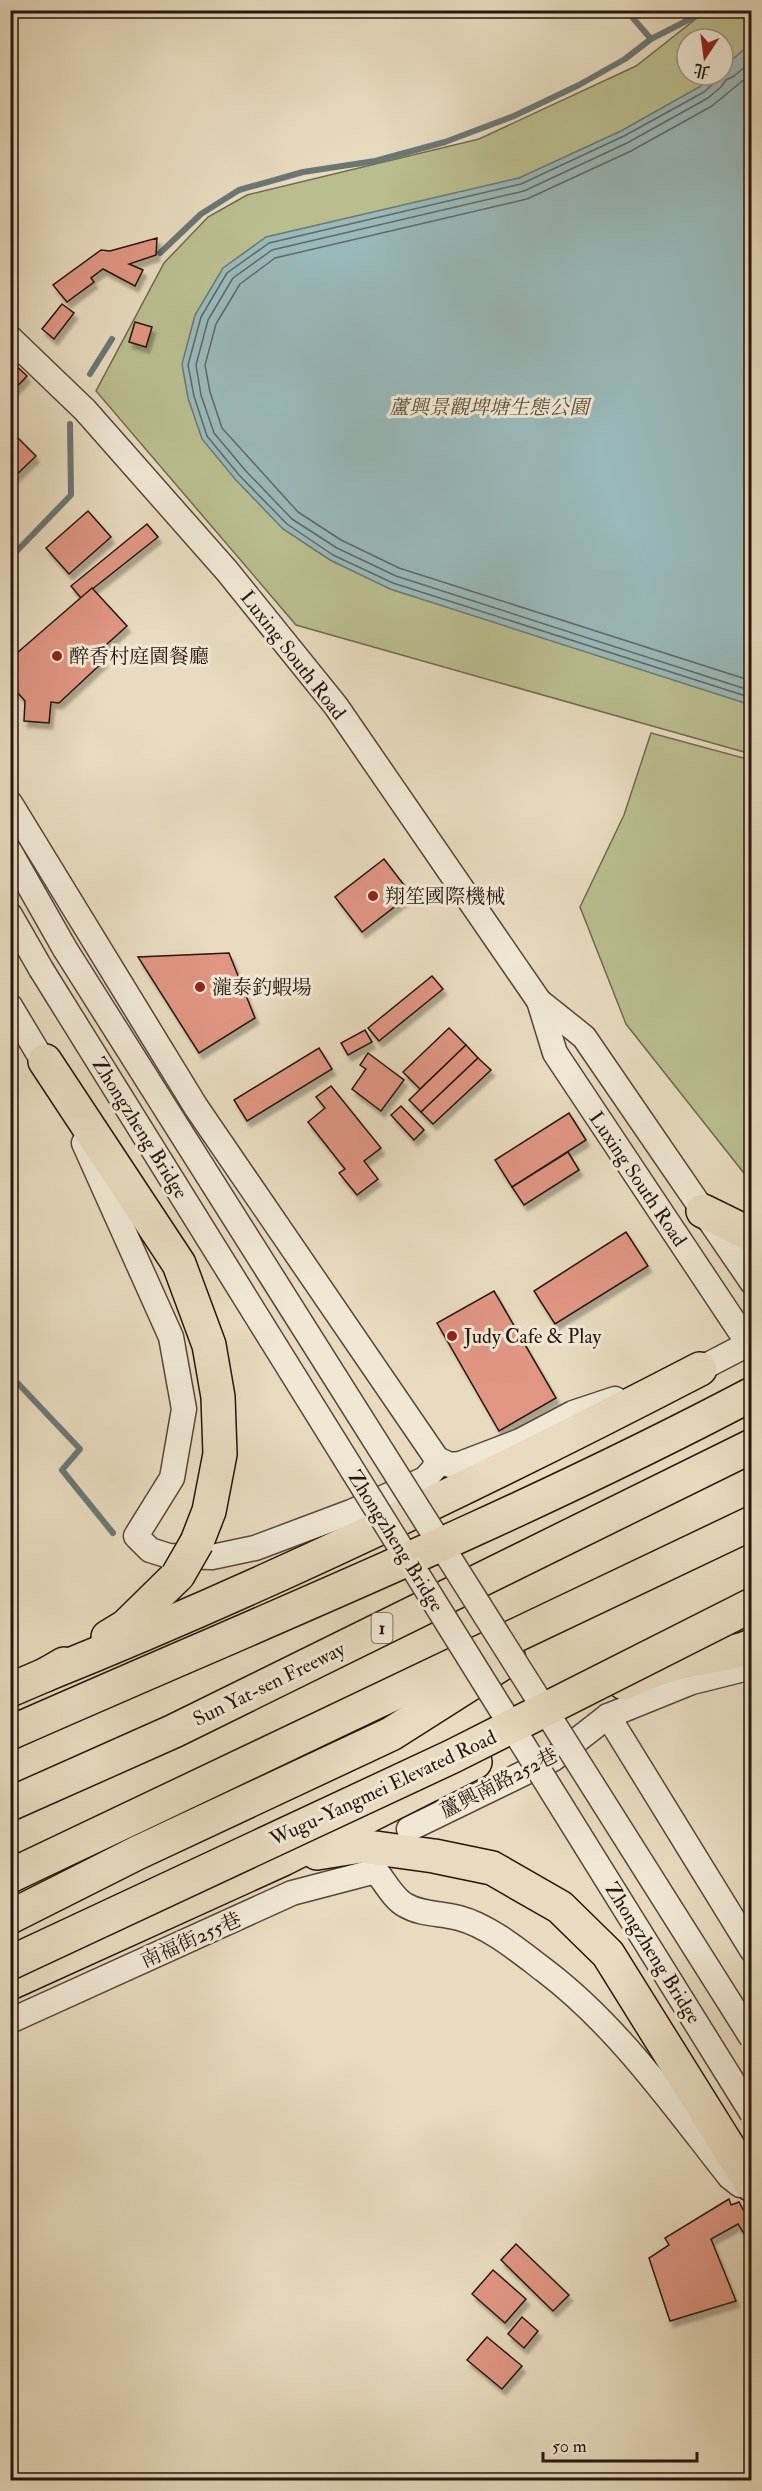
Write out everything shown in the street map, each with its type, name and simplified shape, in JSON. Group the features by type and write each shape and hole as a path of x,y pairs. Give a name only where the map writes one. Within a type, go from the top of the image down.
{"highway":[{"path":"45,1061 179,1264 209,1345 218,1397 220,1454 209,1511 197,1542 178,1575 126,1626 45,1675"},
{"path":"704,1212 752,1235"},
{"path":"10,1690 155,1631 286,1573 550,1447 700,1369"},
{"path":"10,1733 568,1487 752,1394"},
{"name":"Sun Yat-sen Freeway","path":"10,1804 174,1731 752,1446"},
{"path":"10,1876 752,1522"},
{"path":"10,1917 138,1853 392,1734 621,1586"},
{"name":"Wugu-Yangmei Elevated Road","path":"10,1963 453,1756 752,1605"},
{"path":"10,1983 283,1859 422,1790 643,1673 690,1660 739,1652 752,1646"},
{"path":"283,1859 360,1846 434,1856 492,1868 560,1907 608,1954 752,2185"}],"street":[{"name":"Luxing South Road","path":"10,338 86,410 227,571 336,706 540,1001 584,1037 752,1282"},
{"path":"10,803 196,1107 437,1459 450,1465 460,1464 520,1442 573,1413 700,1369 750,1345"},
{"name":"Zhongzheng Bridge","path":"10,852 65,949 752,2038"},
{"name":"Zhongzheng Bridge","path":"10,915 41,969 752,2113"},
{"name":"Luxing South Road","path":"540,1001 555,1053 750,1345"},
{"path":"10,1006 45,1061 92,1159 171,1337 184,1409 172,1478 136,1536 150,1550 169,1556 212,1557 255,1548 351,1512 426,1479 434,1469 437,1459"},
{"name":"蘆興南路252巷","path":"409,1829 553,1759 608,1716 692,1682 752,1667"},
{"path":"608,1716 752,1950"},
{"name":"南福街255巷","path":"10,2022 292,1893 376,1871 404,1905 427,1913 460,1918 488,1931 545,1971 586,2007 639,2062 730,2177 752,2193"}],"green space":[{"name":"蘆興景觀埤塘生態公園","path":"706,11 751,11 751,754 296,625 96,391 164,263 208,217 247,195 479,139 636,66 675,35 675,87 735,87 735,27 686,27"},
{"path":"651,733 751,760 751,1182 626,1024 580,907 624,815"}],"water":[{"name":"蘆興景觀埤塘生態公園","path":"751,43 751,705 390,589 330,560 283,529 235,479 202,439 188,398 182,364 195,315 223,268 266,237 519,178 621,131 699,87 735,87 735,57"}],"building":[{"path":"157,238 156,255 129,264 143,270 135,286 103,269 91,278 94,282 67,302 53,285 101,250 110,251"},
{"path":"62,304 74,313 54,339 42,329"},
{"path":"135,322 152,327 146,347 129,342"},
{"path":"10,360 27,376 10,394"},
{"path":"14,434 36,456 10,481 10,438"},
{"path":"88,511 111,537 69,574 46,548"},
{"path":"147,524 158,537 81,598 71,586"},
{"name":"醉香村庭園餐廳","path":"92,588 127,626 97,653 104,661 59,703 51,702 49,723 24,721 25,701 10,684 10,659"},
{"name":"翔笙國際機械","path":"384,859 411,894 362,932 335,897"},
{"name":"瀧泰釣蝦場","path":"229,953 255,1018 199,1053 138,957"},
{"path":"432,976 443,989 379,1041 368,1028"},
{"path":"449,1028 466,1045 420,1089 403,1072"},
{"path":"365,1030 372,1042 348,1055 341,1043"},
{"path":"466,1045 478,1058 421,1112 409,1100"},
{"path":"319,1048 332,1069 247,1121 234,1100"},
{"path":"368,1053 404,1080 381,1111 352,1089 366,1069 360,1065"},
{"path":"478,1058 491,1070 433,1124 421,1112"},
{"path":"331,1086 381,1148 364,1161 378,1179 357,1195 339,1173 345,1169 308,1122 325,1108 316,1097"},
{"path":"401,1106 424,1130 414,1140 391,1115"},
{"path":"569,1113 586,1140 512,1187 495,1160"},
{"path":"568,1152 579,1170 524,1205 512,1187"},
{"path":"626,1232 648,1266 555,1324 534,1291"},
{"path":"494,1291 556,1398 499,1431 437,1323"},
{"path":"729,2199 731,2205 739,2202 752,2226 752,2246 738,2224 711,2239 736,2301 670,2321 649,2258 669,2245 665,2238"},
{"path":"516,2244 569,2295 553,2311 501,2260"},
{"path":"493,2270 526,2299 505,2323 472,2294"},
{"path":"522,2317 538,2331 524,2348 508,2334"},
{"path":"487,2337 522,2366 502,2389 467,2360"}],"waterway":[{"path":"626,10 651,39"},
{"path":"160,253 201,214 239,190 303,172 375,161 445,142 514,116 579,85 625,59 651,39 708,10"},
{"path":"90,374 112,339"},
{"path":"10,558 71,495 70,424"},
{"path":"10,1375 80,1449 62,1470 113,1533"}],"place":[{"name":"醉香村庭園餐廳","path":"57,656"},
{"name":"翔笙國際機械","path":"373,896"},
{"name":"瀧泰釣蝦場","path":"200,987"},
{"name":"Judy Cafe & Play","path":"452,1336"}]}
